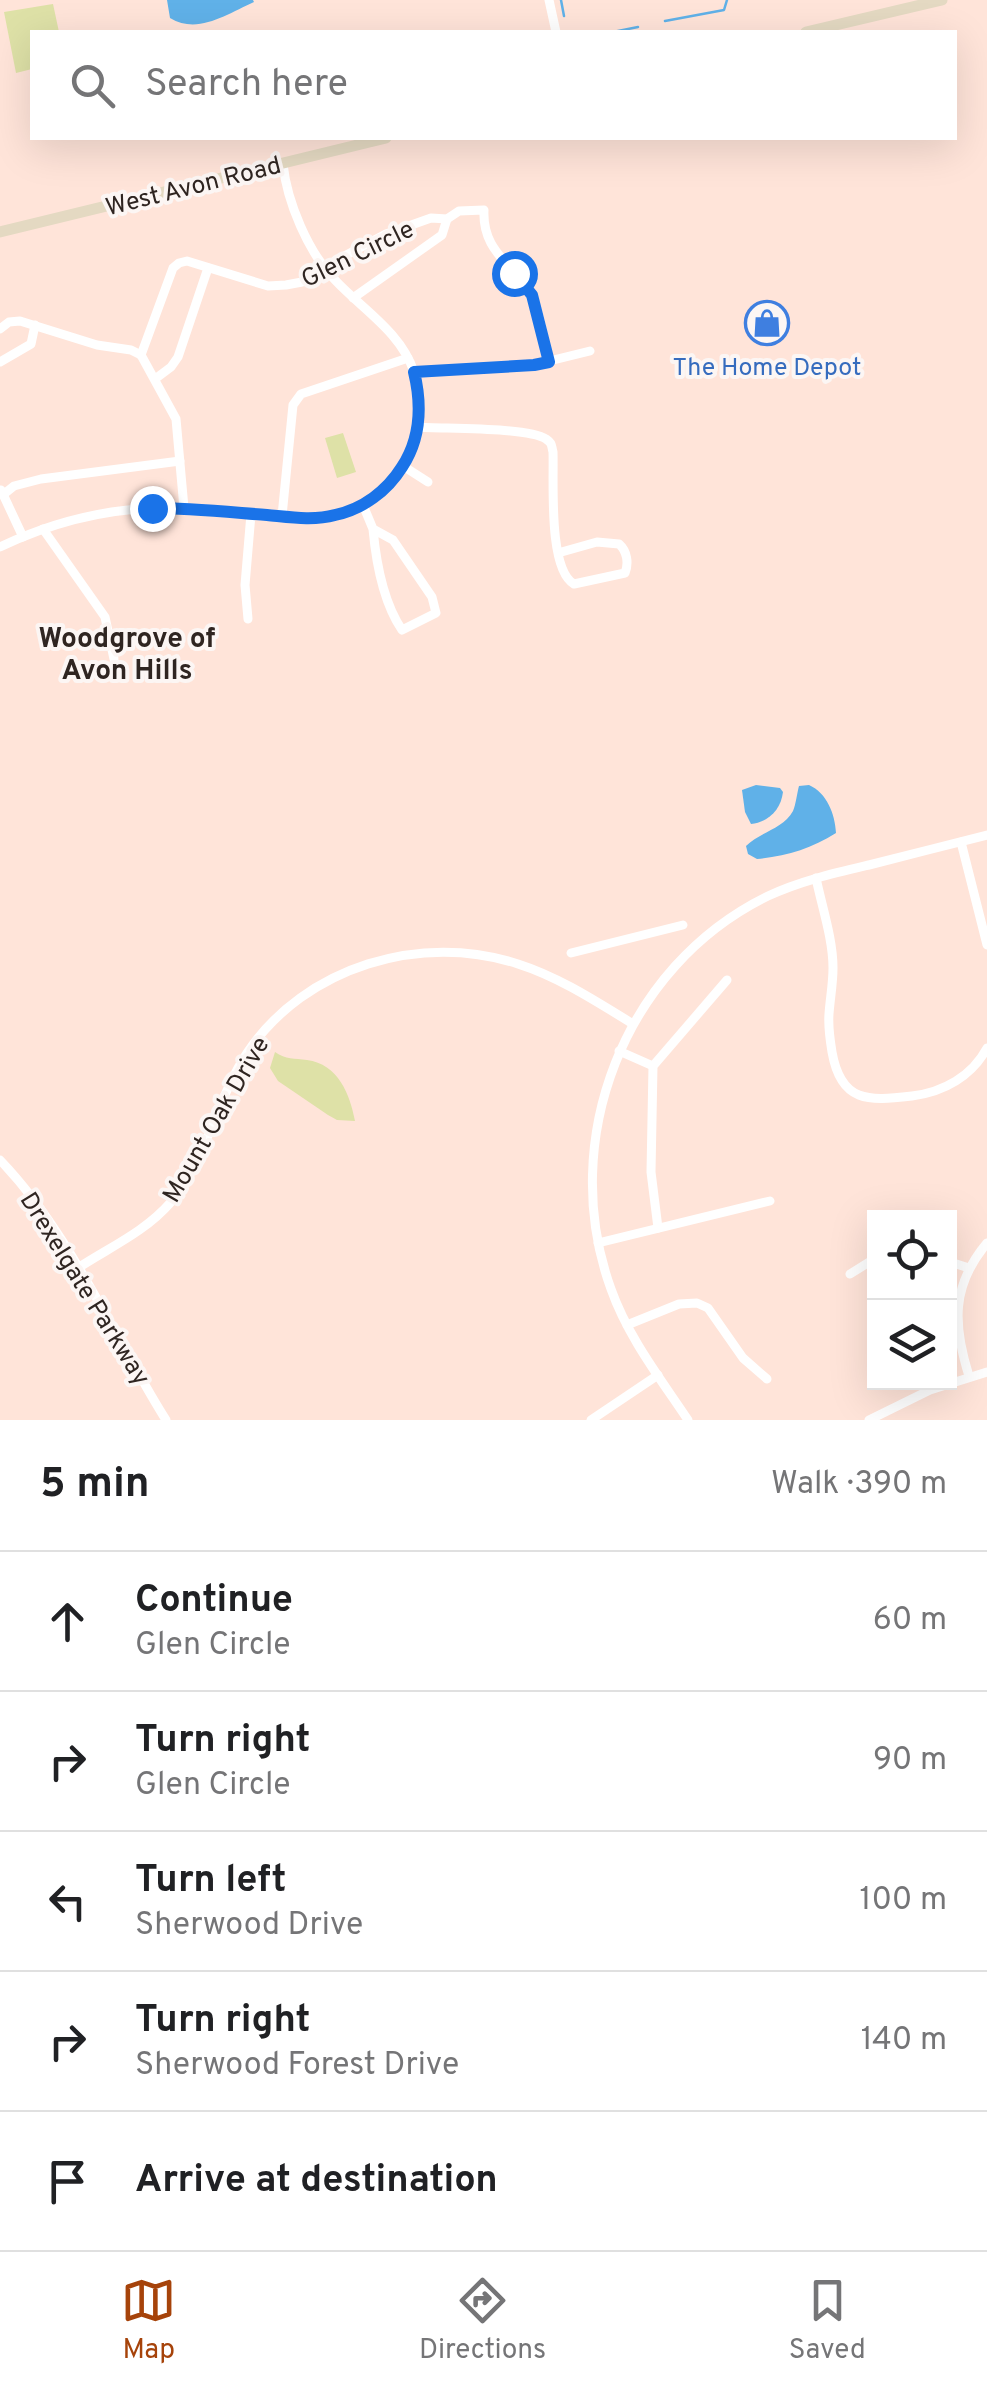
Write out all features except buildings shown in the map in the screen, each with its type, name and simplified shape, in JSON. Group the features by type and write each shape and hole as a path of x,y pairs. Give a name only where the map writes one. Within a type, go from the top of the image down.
{"main road":[{"path":"814,30 942,0"},
{"name":"West Avon Road","path":"0,232 378,140"}],"street":[{"path":"549,0 556,30"},
{"path":"0,547 70,520 126,510 184,508 322,518 363,505 389,484 403,466 418,427 419,396 414,372 393,336 324,268 306,238 283,164"},
{"name":"Glen Circle","path":"353,298 442,235 447,219 460,210 484,210 486,238 532,295 549,362"},
{"name":"Glen Circle","path":"142,355 172,268 179,262 187,261 268,286 302,282 386,234 430,218 447,219"},
{"path":"156,379 171,368 178,356 208,268"},
{"path":"0,329 9,322 20,322 142,355 176,419 184,508"},
{"path":"0,362 30,344 35,325"},
{"path":"414,372 534,365 590,351"},
{"path":"282,516 296,399 408,358"},
{"path":"418,427 500,430 544,438 551,444 554,518 558,553 564,575 574,584 625,572 627,568 626,555 618,544 597,542 558,553"},
{"path":"23,537 2,491 41,479 180,461"},
{"path":"403,466 428,482"},
{"path":"363,505 374,529 375,550 390,608 402,630 436,613 432,596 393,540 374,529"},
{"path":"248,619 244,585 251,514"},
{"path":"43,529 105,617 114,660"},
{"path":"688,1420 627,1325 610,1288 598,1244 593,1154 604,1094 620,1051 656,989 698,944 756,902 816,878 987,835"},
{"path":"961,842 987,945"},
{"path":"816,878 833,960 830,1036 837,1076 847,1088 878,1098 927,1093 960,1079 987,1048"},
{"path":"571,953 683,925"},
{"name":"Mount Oak Drive","path":"78,1268 128,1238 169,1204 193,1168 219,1104 255,1043 290,1007 351,970 425,952 483,955 558,980 634,1024"},
{"path":"658,1228 651,1154 654,1066 727,980"},
{"path":"620,1051 654,1066"},
{"name":"Drexelgate Parkway","path":"0,1160 34,1200 78,1268 166,1420"},
{"path":"598,1244 770,1200"},
{"path":"969,1376 956,1320 969,1268 987,1243"},
{"path":"850,1274 867,1263"},
{"path":"957,1264 969,1268"},
{"path":"627,1325 679,1304 697,1303 708,1308 743,1358 768,1379"},
{"path":"869,1420 916,1396 987,1372"},
{"path":"591,1420 658,1376"}],"green space":[{"path":"53,4 59,30 30,30 30,70 16,73 4,12"},
{"path":"343,433 356,472 337,478 325,438"},
{"path":"275,1052 327,1067 346,1091 355,1121 337,1120 278,1081 270,1068"}],"water":[{"path":"167,0 254,2 212,21 191,24 170,18"},
{"path":"756,785 780,788 783,792 773,814 751,824 742,790"},
{"path":"809,785 829,805 836,833 788,854 757,859 748,854 746,846 789,817 799,786"}],"waterway":[{"path":"561,0 564,16"},
{"path":"665,21 724,10 727,0"},
{"path":"623,30 638,27"}],"place":[{"name":"The Home Depot","path":"767,323"}],"district":[{"name":"Woodgrove of Avon Hills","path":"127,653"}],"route":[{"path":"152,508 310,518 336,515 363,505 381,492 410,454 418,427 419,396 414,372 549,362 532,295 514,273"}]}
